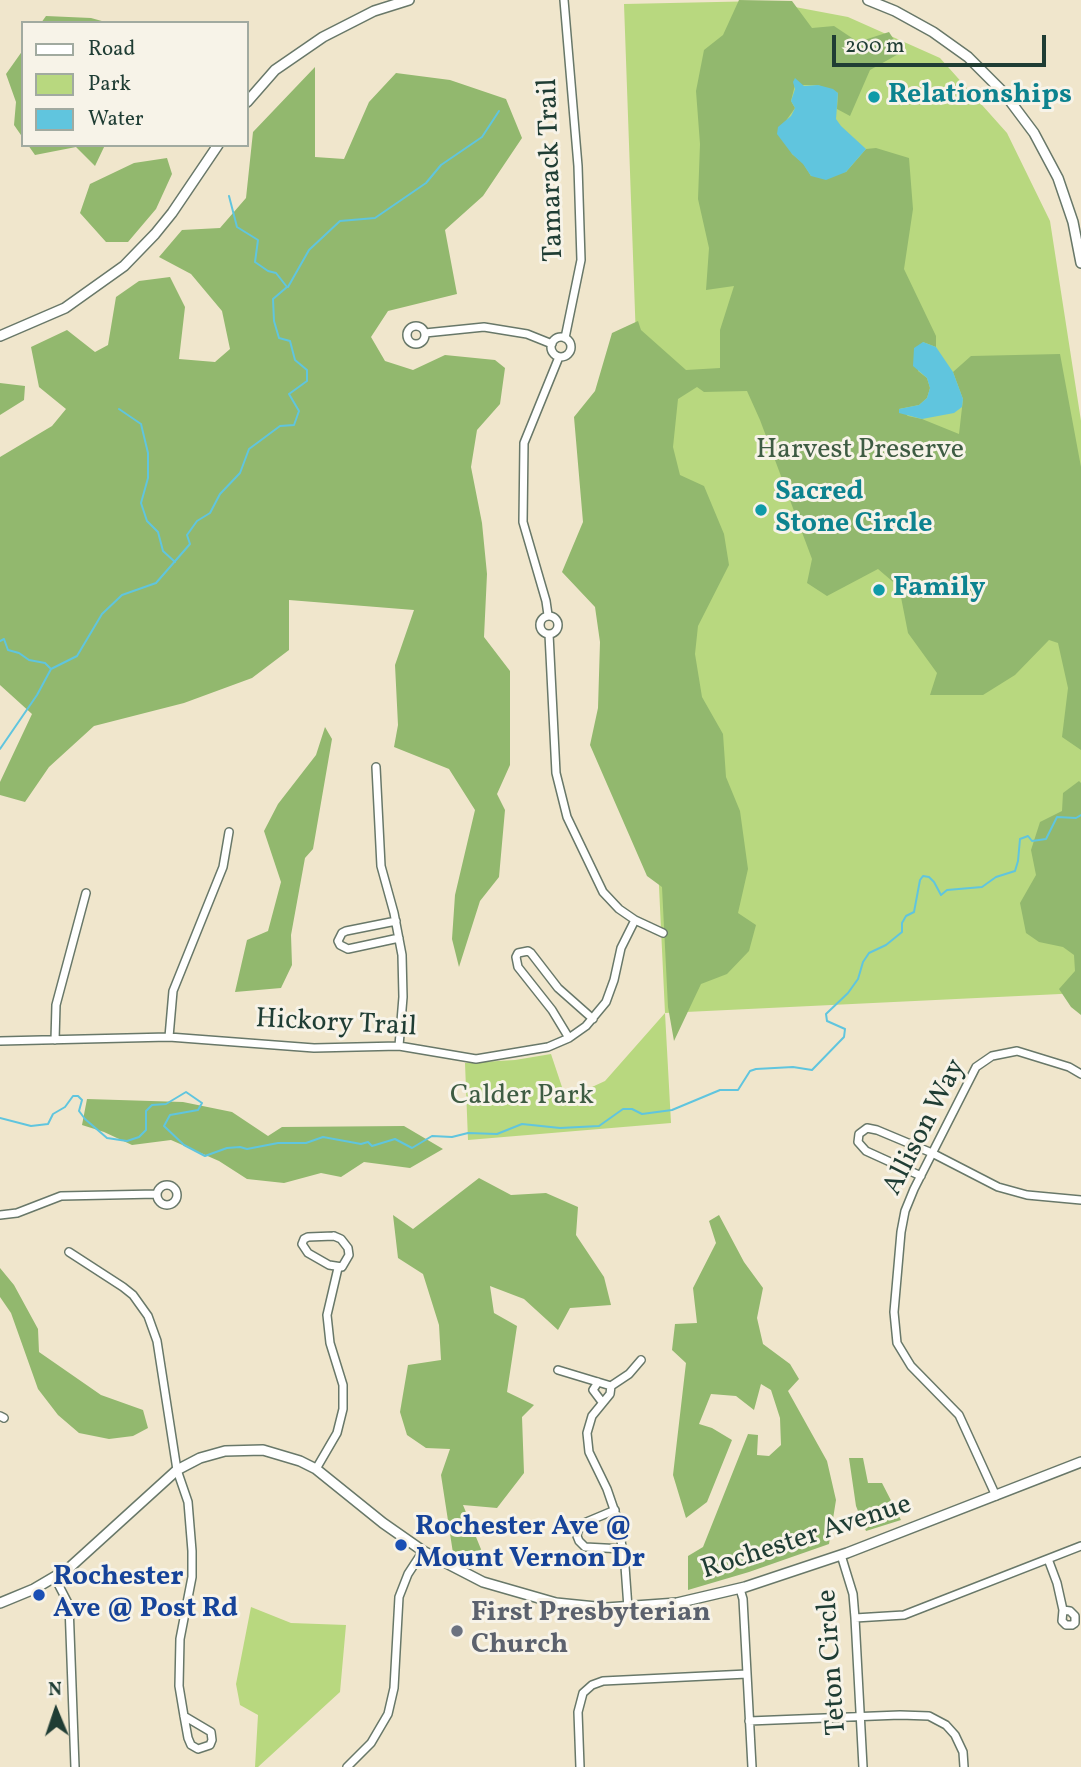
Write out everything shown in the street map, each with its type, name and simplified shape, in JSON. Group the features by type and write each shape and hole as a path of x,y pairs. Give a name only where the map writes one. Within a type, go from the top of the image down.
{"main road":[{"path":"248,101 275,70 323,37 374,11 410,0"},
{"path":"869,0 915,21 951,44 987,74 1004,93 1034,133 1058,178 1073,222 1081,263"},
{"path":"0,336 65,308 124,266 172,213 217,147"},
{"name":"Rochester Avenue","path":"0,1604 55,1577 85,1555 177,1471 212,1454 250,1449 288,1456 316,1469 383,1523 423,1551 483,1582 531,1598 581,1606 628,1608 677,1603 740,1588 841,1555 1081,1462"}],"street":[{"name":"Tamarack Trail","path":"564,0 578,166 581,260 565,338"},
{"path":"425,333 484,327 527,334 552,344"},
{"path":"559,337 565,338 571,345 570,352 559,357 553,353 552,344 559,337"},
{"path":"548,615 523,522 524,443 559,357"},
{"path":"548,615 554,617 558,623 556,629 549,634 542,631 539,625 541,619 548,615"},
{"path":"549,634 555,765 561,801 597,884 619,909 663,933"},
{"path":"376,766 381,866 396,921 404,972 399,1046"},
{"path":"169,1037 173,991 223,867 229,832"},
{"path":"55,1040 57,1005 86,893"},
{"name":"Hickory Trail","path":"0,1041 169,1037 314,1048 399,1046 476,1059 548,1047 569,1038 593,1018 606,1002 621,948 635,920"},
{"path":"396,921 346,931 338,941 340,945 348,948 399,938"},
{"path":"569,1038 552,1010 518,967 518,953 531,953 558,988 593,1018"},
{"name":"Allison Way","path":"996,1496 959,1415 911,1366 895,1336 894,1312 905,1211 970,1076 984,1060 1000,1053 1017,1051 1069,1067 1081,1074"},
{"path":"921,1176 866,1151 859,1142 859,1134 872,1128 932,1153 998,1188 1027,1195 1081,1200"},
{"path":"0,1215 17,1213 61,1196 157,1194"},
{"path":"328,1235 341,1239 348,1248 349,1255 346,1264 338,1268 308,1253 302,1244 304,1239 328,1235"},
{"path":"69,1252 123,1287 141,1305 157,1340 177,1471 188,1503 192,1551 192,1577 181,1628 179,1686 184,1716 191,1745 198,1749 210,1745 211,1732 184,1716"},
{"path":"316,1469 337,1433 343,1409 343,1385 330,1343 327,1315 338,1268"},
{"path":"628,1608 623,1549 615,1510 587,1443 589,1424 610,1394 611,1386 629,1374 641,1360"},
{"path":"558,1370 611,1386"},
{"path":"597,1382 593,1390 597,1399 602,1402"},
{"path":"615,1510 584,1523 577,1536 585,1547 623,1549"},
{"path":"855,1618 904,1615 1081,1546"},
{"path":"347,1767 371,1744 388,1714 394,1688 399,1597 408,1574 423,1551"},
{"name":"Teton Circle","path":"841,1555 853,1594 863,1767"},
{"path":"1048,1559 1063,1610"},
{"path":"55,1577 69,1605 75,1767"},
{"path":"740,1588 743,1599 752,1767"},
{"path":"580,1767 578,1712 583,1693 592,1685 603,1681 747,1674"},
{"path":"750,1721 918,1714 939,1721 951,1730 959,1741 964,1767"}],"green space":[{"path":"739,0 792,1 812,28 834,26 858,42 889,32 902,52 870,70 850,116 837,109 838,93 818,85 795,85 791,101 795,108 783,125 792,154 803,163 811,176 846,172 866,149 876,148 909,158 913,209 904,269 936,336 936,347 923,342 918,371 927,378 930,388 927,398 919,405 899,409 908,416 959,434 963,399 953,372 971,356 1060,354 1081,467 1081,750 1062,737 1068,688 1058,643 1049,640 1015,675 983,695 930,695 937,673 908,633 899,587 878,569 827,596 807,583 812,559 747,391 704,392 697,387 678,399 673,447 680,475 704,486 724,534 729,565 698,626 695,654 702,697 723,734 726,777 740,811 748,869 738,913 756,925 749,951 727,974 701,984 674,1041 668,1007 662,887 647,876 590,745 598,708 600,642 595,607 562,572 583,522 574,417 595,391 612,333 638,321 641,330 686,370 720,368 720,330 734,286 706,290 709,248 698,199 700,144 696,91 704,50 723,35"},
{"name":"Harvest Preserve","path":"763,1 848,17 940,58 1007,133 1050,221 1081,421 1081,993 665,1013 645,592 624,4"},
{"path":"46,16 102,21 42,21"},
{"path":"21,53 21,135 14,125 16,102 6,74"},
{"path":"315,67 315,157 344,159 369,102 396,73 450,80 506,99 522,138 483,196 445,230 457,294 388,311 371,337 385,361 413,370 445,355 495,360 505,368 500,404 477,430 471,467 482,523 487,574 484,637 510,671 510,765 497,794 505,810 499,877 480,901 459,967 452,939 455,895 475,810 449,769 394,747 398,725 395,665 414,610 289,600 289,650 252,678 184,703 94,726 49,767 25,802 0,795 0,782 32,714 0,685 0,457 52,426 66,409 39,387 31,347 67,330 95,352 108,345 116,297 139,281 170,277 185,307 179,359 215,362 230,349 222,311 191,274 159,257 182,230 220,228 246,198 253,132"},
{"path":"29,147 76,147 35,155"},
{"path":"76,147 104,147 95,166"},
{"path":"167,158 172,174 156,209 128,242 106,242 80,213 90,184 134,163"},
{"path":"0,383 25,386 24,400 0,415"},
{"path":"325,727 332,739 313,849 305,858 291,935 292,965 281,988 235,992 247,940 268,931 281,882 264,831 278,804 316,755"},
{"path":"1079,781 1081,1015 1071,1007 1059,989 1075,971 1074,955 1063,947 1039,942 1026,933 1020,903 1036,875 1031,850 1040,822 1062,811 1063,793"},
{"name":"Calder Park","path":"665,1013 671,1123 468,1140 465,1063 515,1060 551,1054 566,1099 605,1081"},
{"path":"87,1099 183,1102 232,1112 268,1136 282,1127 404,1126 443,1149 410,1168 364,1162 341,1177 321,1173 284,1183 247,1179 219,1161 171,1140 132,1145 82,1125"},
{"path":"479,1178 511,1195 546,1193 578,1207 576,1235 604,1277 611,1305 570,1308 558,1330 524,1299 490,1286 494,1313 517,1326 507,1392 534,1405 522,1417 524,1473 497,1508 463,1505 487,1564 453,1553 441,1475 450,1449 426,1448 407,1435 400,1412 408,1365 441,1360 439,1325 423,1274 398,1258 393,1215 413,1229"},
{"path":"719,1215 744,1262 763,1288 757,1318 763,1344 790,1364 799,1379 788,1391 827,1461 836,1500 829,1544 688,1590 688,1556 703,1547 748,1434 758,1435 757,1455 769,1456 781,1445 780,1418 771,1390 761,1384 754,1410 736,1396 711,1394 699,1424 732,1440 707,1502 686,1518 673,1475 686,1363 672,1350 675,1324 697,1323 693,1288 716,1243 709,1221"},
{"path":"0,1268 14,1285 38,1329 39,1352 101,1395 143,1410 148,1428 133,1436 109,1439 79,1433 58,1415 38,1389 11,1313 0,1297"},
{"path":"849,1458 863,1458 868,1483 882,1483 901,1520 866,1531 856,1506"},
{"path":"251,1607 291,1623 346,1625 340,1692 258,1767 255,1767 258,1715 240,1705 236,1684"}],"water":[{"path":"795,78 804,86 818,85 838,93 836,119 866,149 846,172 826,180 811,176 777,134 778,127 791,116 795,108 791,101"},
{"path":"923,342 936,347 953,372 963,399 962,407 954,413 922,419 899,413 899,409 919,405 927,398 930,388 927,378 913,366 914,348"}],"waterway":[{"path":"288,287 309,250 340,221 375,218 426,183 441,165 482,137 499,111"},
{"path":"0,749 37,695 51,669 77,656 102,614 122,595 156,583 190,544 187,535 197,521 210,513 220,494 240,473 249,449 280,426 294,425 299,411 289,394 307,381 307,370 295,360 290,341 279,338 274,321 273,299 287,287 276,273 255,262 258,240 237,227 229,196"},
{"path":"119,409 141,424 148,453 148,478 141,503 147,521 158,532 163,551 175,562"},
{"path":"0,641 4,639 8,650 29,660 45,663 51,669"},
{"path":"0,1118 31,1126 48,1124 53,1114 65,1107 73,1096 78,1096 82,1100 79,1111 85,1119 107,1138 127,1141 139,1137 146,1130 146,1111 152,1105 166,1104 186,1092 202,1103 198,1110 170,1115 164,1126 184,1145 205,1156 227,1148 247,1149 278,1143 306,1143 323,1137 361,1144 368,1142 372,1146 395,1139 412,1148 432,1136 497,1134 522,1124 560,1128 599,1126 623,1109 632,1109 642,1114 672,1110 720,1090 738,1090 750,1071 756,1069 793,1067 812,1070 844,1037 845,1029 827,1021 826,1014 858,979 869,953 886,945 902,932 902,923 906,916 914,912 923,876 934,882 941,895 947,890 982,887 996,877 1015,871 1020,839 1028,836 1032,841 1046,839 1057,817 1076,818 1081,815"}],"place":[{"name":"Relationships","path":"874,97"},
{"name":"Sacred Stone Circle","path":"761,510"},
{"name":"Family","path":"879,590"},
{"name":"Rochester Ave @ Mount Vernon Dr","path":"401,1545"},
{"name":"Rochester Ave @ Post Rd","path":"39,1595"},
{"name":"First Presbyterian Church","path":"457,1631"}]}
